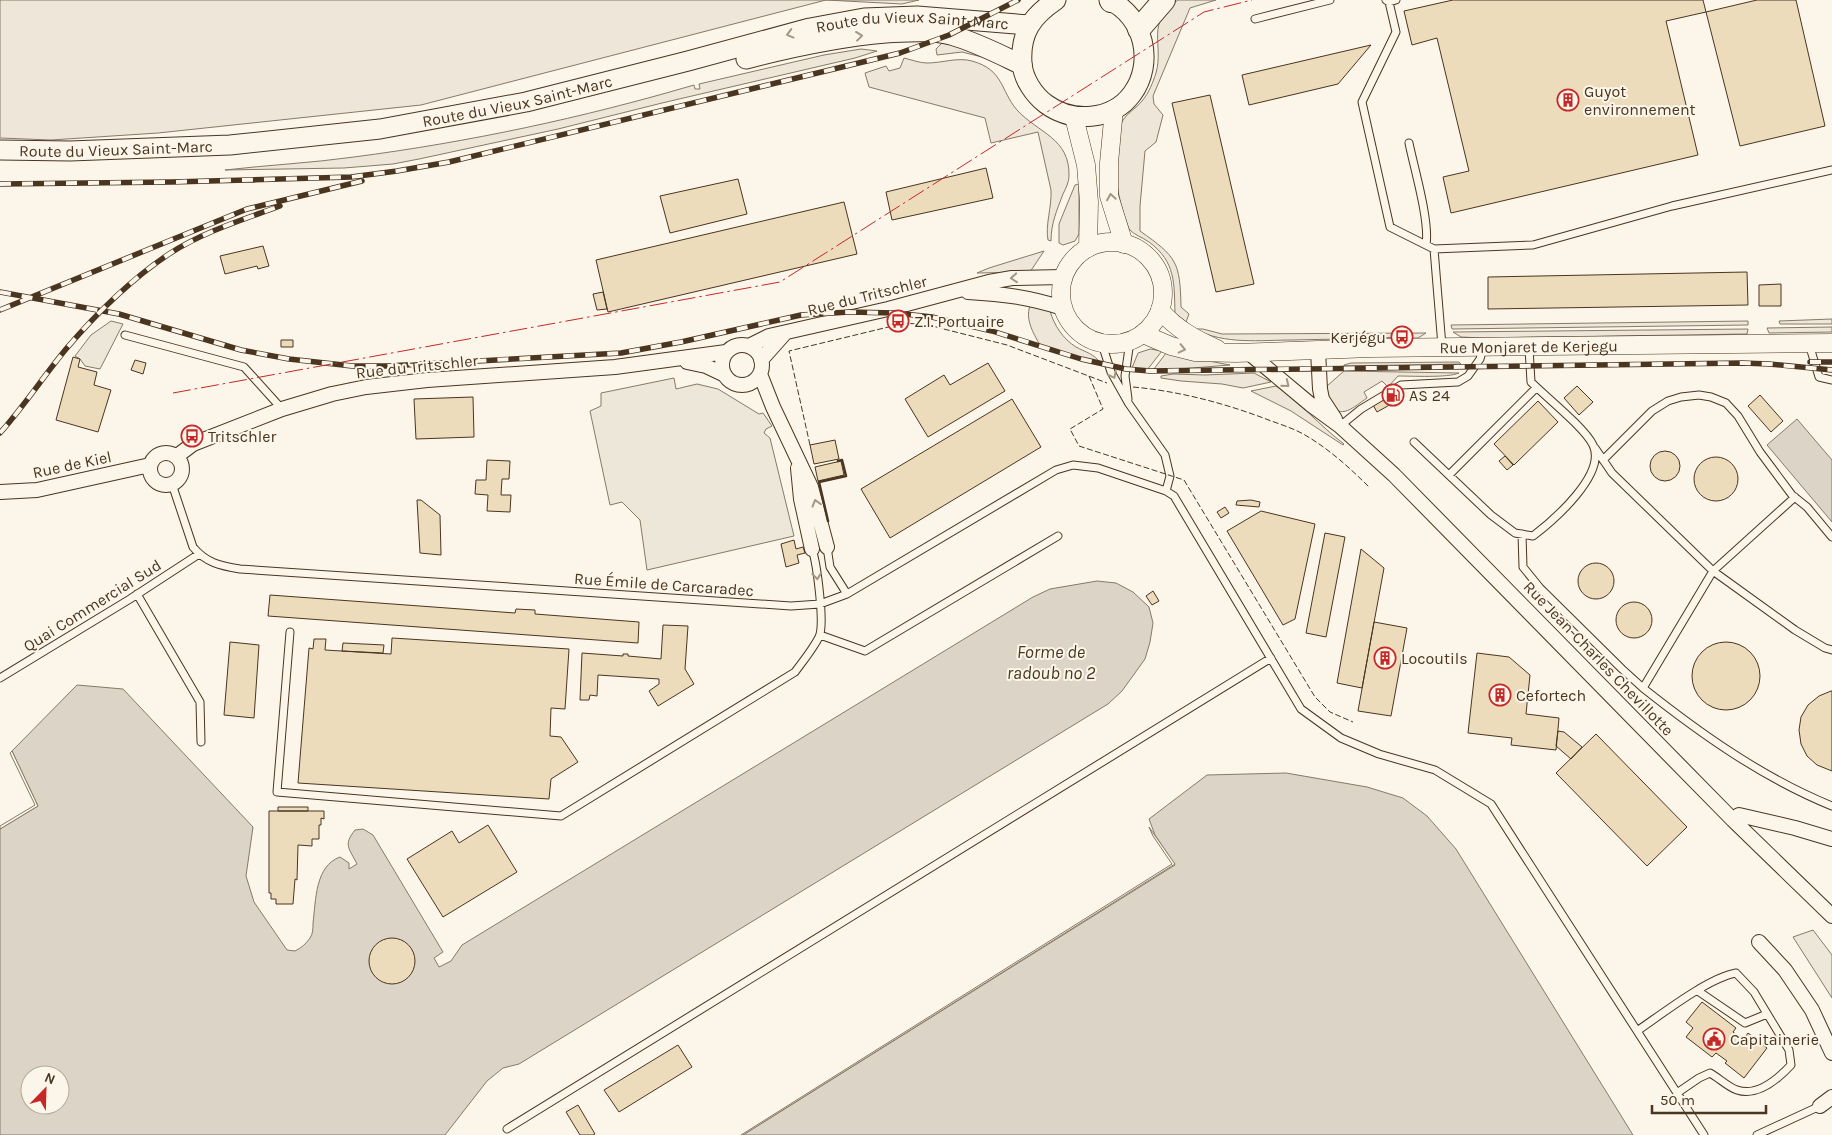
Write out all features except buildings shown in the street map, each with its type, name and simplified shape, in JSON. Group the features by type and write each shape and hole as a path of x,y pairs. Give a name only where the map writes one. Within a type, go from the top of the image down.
{"highway":[{"path":"1139,29 1164,0"}],"main road":[{"path":"1056,0 1041,10 1029,25 1022,44 1022,65 1028,84 1039,100 1055,111 1074,117 1095,116 1114,110 1131,94 1142,74 1145,52 1139,29 1128,13 1111,0"},
{"name":"Route du Vieux Saint-Marc","path":"0,150 70,151 230,145 380,129 526,102 810,28 864,18 917,16 1029,25"},
{"name":"Route du Vieux Saint-Marc","path":"0,157 145,159 384,142 524,114 794,47 880,34 918,32 950,35 970,41 1022,65"}],"street":[{"path":"1114,110 1109,163 1109,196 1124,244"},
{"path":"1074,117 1086,165 1089,202 1088,248"},
{"path":"1106,243 1124,244 1137,249 1157,269 1162,282 1163,296 1160,310 1153,324 1136,338 1117,344 1102,344 1077,332 1068,320 1062,308 1061,287 1063,277 1072,260 1088,248 1106,243"},
{"name":"Rue du Tritschler","path":"749,346 769,336 876,312 989,282 1012,278 1063,277"},
{"name":"Rue du Tritschler","path":"958,291 1033,298 1062,308"},
{"name":"Rue Monjaret de Kerjegu","path":"1160,310 1175,326 1192,337 1225,352"},
{"path":"785,333 761,367 750,384 733,383 725,375 722,366 726,352 734,346 749,346 757,352 761,367 773,407 811,487 827,547"},
{"name":"Rue Monjaret de Kerjegu","path":"1136,338 1195,352 1832,343"},
{"name":"Rue Jean-Charles Chevillotte","path":"1318,351 1322,399 1340,426"},
{"name":"Rue du Tritschler","path":"177,456 193,444 282,409 332,394 381,385 615,367 726,352"},
{"name":"Rue Jean-Charles Chevillotte","path":"1249,352 1310,404 1340,426 1394,474 1733,820 1832,916"},
{"name":"Rue du Tritschler","path":"673,360 706,366 725,375"},
{"path":"743,385 773,407"},
{"path":"166,452 177,456 181,460 183,472 181,477 172,484 160,484 152,476 150,465 152,460 161,453 166,452"},
{"path":"798,462 798,478 812,549"},
{"name":"Rue de Kiel","path":"0,492 37,490 150,465"},
{"path":"1733,820 1739,815 1832,839"},
{"path":"1759,942 1785,970 1812,1010 1832,1053"},
{"path":"1820,1106 1832,1098"}],"lane":[{"path":"1255,19 1330,0"},
{"path":"1390,1 1396,32 1362,102 1390,227 1434,249 1533,245 1672,206 1832,170"},
{"path":"1408,143 1425,220 1426,245"},
{"path":"1434,249 1442,348"},
{"path":"125,335 244,367 282,409"},
{"path":"1129,404 1125,376 1136,338"},
{"path":"1102,344 1110,372 1129,404 1165,454 1170,476 1166,491 1174,496 1301,709 1341,738 1379,754 1435,770 1491,804 1704,1135"},
{"path":"1809,344 1819,377 1832,380"},
{"path":"1529,347 1531,382 1585,433 1612,474 1713,571 1795,630 1825,648 1832,650"},
{"path":"1340,426 1361,409 1401,385 1458,382 1468,376 1480,360 1483,348"},
{"path":"1449,475 1536,388"},
{"path":"1603,460 1652,410 1668,401 1681,397 1698,395 1712,397 1726,403 1738,416 1760,452 1794,497 1807,507 1832,537"},
{"path":"1414,442 1491,514 1515,533 1534,536 1546,527 1587,483 1594,470 1596,454 1594,445"},
{"name":"Rue Émile de Carcaradec","path":"199,554 208,561 221,566 240,569 791,606 820,604 847,594 1056,470 1073,465 1098,468 1166,491"},
{"path":"172,484 190,540 199,554"},
{"path":"1643,688 1713,571 1794,497"},
{"path":"1522,534 1523,567 1547,594 1643,688 1684,721 1756,768 1832,806"},
{"path":"820,635 865,651 1058,536"},
{"path":"827,547 830,567 847,594"},
{"path":"290,632 277,792 561,816 795,672 820,635 817,571 812,549"},
{"name":"Quai Commercial Sud","path":"0,678 199,554"},
{"path":"137,594 200,702 201,742"},
{"path":"507,1129 1271,658"},
{"path":"1637,1031 1727,974 1736,973 1754,992 1789,1050 1791,1065 1781,1076 1750,1093 1736,1090 1710,1073 1699,1078 1677,1094"},
{"path":"1698,991 1745,1023 1766,1014"},
{"path":"1758,1135 1820,1106"}],"shaded area":[{"path":"0,0 826,0 421,105 158,133 51,140 0,138"},
{"path":"826,0 919,0 902,4"},
{"path":"1178,0 1216,0 1190,8 1153,96 1154,104 1163,115 1156,142 1145,151 1140,206 1140,231 1162,248 1174,262 1179,280 1181,307 1189,314 1186,322 1175,313 1172,274 1169,265 1158,250 1129,229 1120,201 1117,178 1117,151 1121,125 1125,117 1144,98 1150,87 1158,63 1159,25 1168,8"},
{"path":"943,42 982,57 962,52 937,55 936,49"},
{"path":"861,49 877,51 855,58 558,129 393,164 344,168 225,170 354,157 483,136 610,108 694,85 695,89 700,89 699,84 824,55"},
{"path":"904,58 927,63 967,60 982,65 996,75 1011,103 1017,110 1059,144 1068,163 1069,178 1055,217 1051,241 1048,240 1047,234 1051,190 1038,132 991,143 985,118 869,87 865,73 886,66 889,71 900,68"},
{"path":"1079,184 1079,234 1075,241 1063,245 1059,243 1059,224 1075,185"},
{"path":"1044,251 1030,272 977,273 989,268"},
{"path":"1031,304 1050,311 1063,336 1076,347 1093,355 1100,363 1040,345 1029,320 1028,314"},
{"path":"1832,319 1832,324 1780,324 1779,321"},
{"path":"111,321 123,324 100,369 85,366 75,356 91,335"},
{"path":"1748,321 1748,325 1452,329 1451,325"},
{"path":"1832,327 1832,332 1769,333 1767,328"},
{"path":"1195,329 1222,334 1426,333 1418,338 1411,338 1411,334 1400,334 1400,337 1387,338 1255,341 1230,340"},
{"path":"1748,329 1747,334 1481,338 1461,337 1453,332"},
{"path":"1150,349 1162,351 1147,370 1132,368 1138,353"},
{"path":"1166,353 1230,365 1154,369"},
{"path":"1459,362 1461,364 1344,366 1351,363"},
{"path":"1344,371 1459,373 1438,376 1398,376 1388,387 1382,381 1364,392 1367,398 1348,411 1343,412 1334,408 1328,396 1327,386"},
{"path":"1254,373 1271,382 1243,388 1161,378 1161,376 1173,374"},
{"path":"674,378 676,389 697,384 718,389 759,414 763,413 772,426 766,429 764,433 770,438 794,536 647,570 640,520 622,502 610,505 590,411 601,406 601,393"},
{"path":"1276,386 1344,444 1291,411 1251,391"},
{"path":"1813,930 1832,955 1832,998 1793,937"}],"water":[{"path":"1797,419 1832,460 1832,522 1767,445"},
{"name":"Forme de radoub nº 2","path":"1097,581 1116,583 1133,592 1149,607 1153,623 1145,659 1122,691 1108,704 519,1064 503,1068 487,1081 445,1135 0,1135 0,829 38,806 12,751 77,685 123,689 253,827 246,876 254,902 287,950 297,950 311,936 318,885 326,868 332,861 340,857 349,863 349,869 357,864 348,847 348,843 355,830 363,829 373,835 443,952 434,958 439,967 451,961 462,945 1033,597 1050,589"},
{"path":"1286,773 1367,787 1403,798 1427,816 1456,849 1633,1135 743,1135 1175,865 1155,835 1149,819 1207,775"}],"pier":[{"path":"12,751 38,806 0,829 0,826 35,805 10,753"},
{"path":"1149,827 1175,864 741,1135 1172,864"}],"railway":[{"path":"0,184 351,177 449,162 900,53 949,35 1018,0"},
{"path":"0,310 247,209 362,181"},
{"path":"0,433 77,336 101,310 141,275 169,254 195,239 280,206"},
{"path":"0,292 119,314 241,350 289,359 352,366 387,366 621,353 681,342 801,315 849,312 895,313 932,317 992,331 1081,359 1126,369 1150,371 1742,363 1832,370"},
{"path":"1810,362 1832,362"}],"fence":[{"path":"810,445 789,351 905,323 928,325 1007,345 1107,383"},
{"path":"1089,376 1103,409 1070,429 1079,446 1184,480 1315,697 1330,712 1353,722"},
{"path":"1133,387 1201,398 1291,428 1314,440 1347,466 1370,488"}],"wall":[{"path":"828,521 819,482 846,476 842,460 838,461"}],"power":[{"path":"173,393 780,282 1204,12 1252,0"}],"place":[{"name":"Guyot environnement","path":"1568,100"},
{"name":"Z.I. Portuaire","path":"898,321"},
{"name":"Kerjégu","path":"1402,337"},
{"name":"AS 24","path":"1393,395"},
{"name":"Tritschler","path":"192,436"},
{"name":"Locoutils","path":"1385,658"},
{"name":"Cefortech","path":"1500,695"},
{"name":"Capitainerie","path":"1714,1039"}]}
